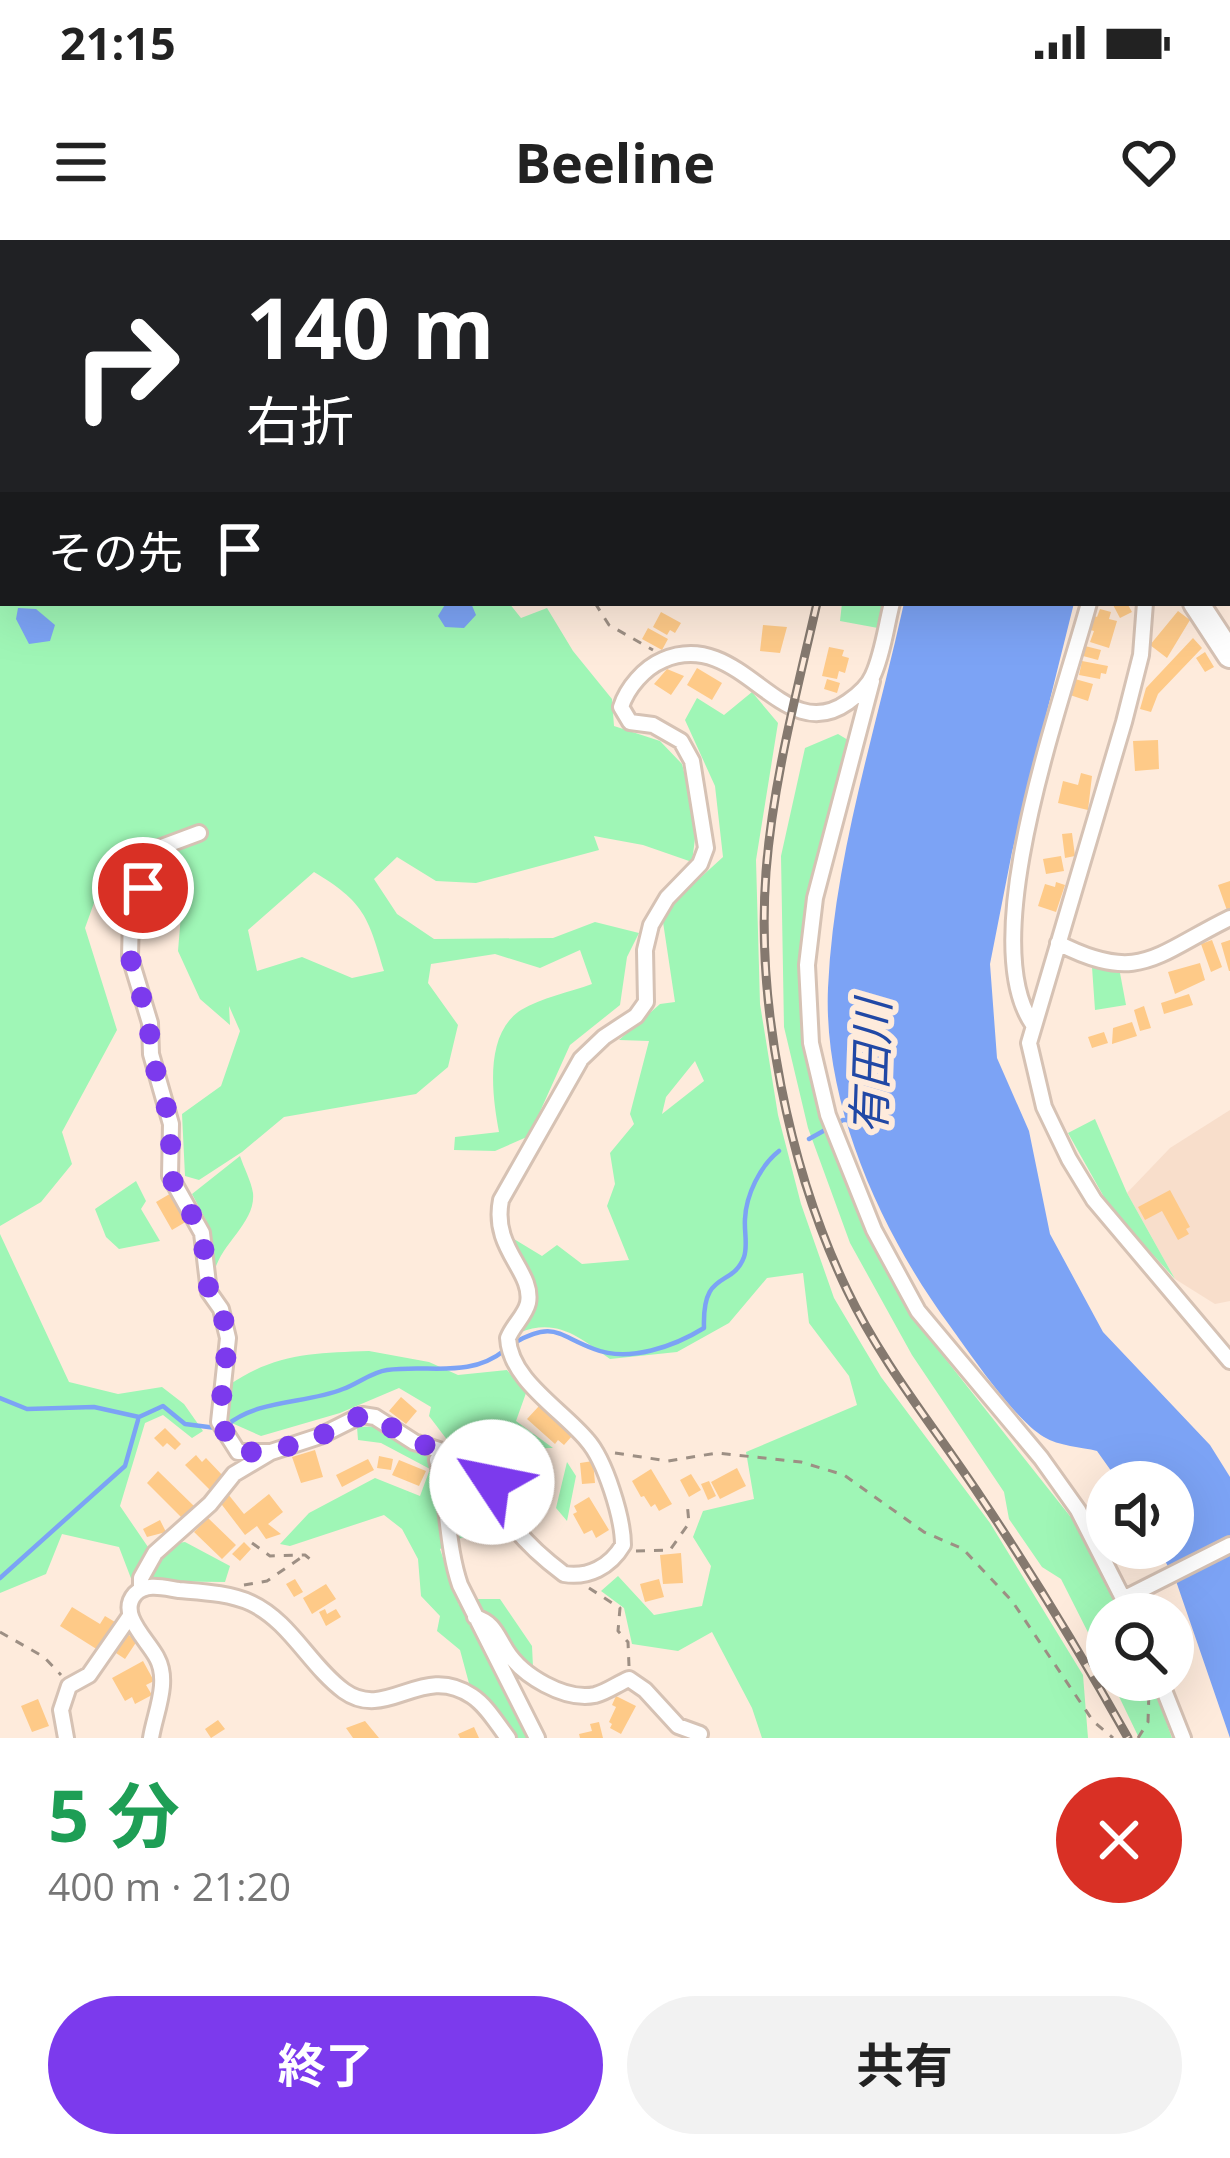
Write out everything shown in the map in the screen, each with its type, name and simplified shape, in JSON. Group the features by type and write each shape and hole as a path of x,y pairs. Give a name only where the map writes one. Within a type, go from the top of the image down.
{"highway":[{"path":"1198,606 1230,655"}],"street":[{"path":"891,606 815,898 807,965 812,1043 828,1115 874,1230 918,1311 1041,1458 1078,1510 1121,1593"},
{"path":"1032,1023 1021,1006 1014,969 1017,888 1033,800 1088,606"},
{"path":"1145,606 1141,655 1124,722 1028,1043 1045,1107 1069,1160 1124,1240 1230,1361"},
{"path":"151,1738 162,1677 159,1661 130,1616 129,1606 155,1552 210,1504 234,1474 271,1452 320,1436 362,1415 375,1417 414,1442 469,1457 485,1469 512,1525 564,1574 579,1576 609,1562 623,1546 597,1453 523,1374 511,1354 508,1337 528,1302 527,1290 497,1221 501,1200 581,1059 636,1016 646,1002 645,950 651,925 667,898 700,864 706,848 692,761 681,741 668,730 630,722 621,707 641,676 670,657 700,654 722,659 774,698 804,713 825,714 844,705 873,677"},
{"path":"199,833 155,849 144,862 143,888 131,916 130,957 171,1124 170,1176 202,1233 209,1292 221,1309 228,1338 222,1428 238,1452 271,1452"},
{"path":"1058,943 1085,957 1124,966 1230,918"},
{"path":"442,1451 437,1460 452,1559 475,1618 537,1738"},
{"path":"1134,1593 1230,1545"},
{"path":"141,1589 152,1586 250,1602 271,1615 341,1689 363,1702 384,1701 428,1684 454,1686 481,1703 508,1738"},
{"path":"66,1738 61,1710 69,1686 89,1675 130,1616"},
{"path":"475,1618 494,1627 520,1667 555,1688 578,1697 602,1694 629,1679 678,1726 700,1735"},
{"path":"1168,1701 1184,1738"}],"path":[{"path":"598,606 609,625 670,657"},
{"path":"597,1453 649,1455 668,1461 717,1453 801,1462 844,1475 924,1532 963,1550 1012,1601 1093,1721 1112,1738"},
{"path":"623,1546 636,1551 670,1550 688,1522 687,1502"},
{"path":"253,1543 270,1556 305,1555 316,1564"},
{"path":"224,1595 224,1588 267,1581 305,1555"},
{"path":"579,1576 595,1594 620,1609 618,1631 628,1642 629,1679"},
{"path":"0,1632 44,1657 69,1686"},
{"path":"1138,1738 1148,1722 1148,1701"}],"shaded area":[{"path":"1230,1110 1230,1301 1215,1304 1175,1279 1127,1193 1170,1148"}],"green space":[{"path":"0,606 511,606 521,618 547,608 573,651 612,699 614,726 660,741 682,764 697,823 692,862 643,845 594,836 599,850 476,883 436,881 397,857 374,879 397,914 434,939 553,938 595,922 639,933 627,957 620,1005 570,1045 529,1136 495,1151 454,1150 455,1137 499,1132 494,1066 501,1034 521,1010 592,984 580,950 540,968 495,954 431,964 428,983 458,1025 448,1067 416,1094 284,1117 199,1180 185,1176 182,1114 221,1086 240,1031 229,1006 230,1025 200,999 178,951 185,866 181,855 99,889 85,928 117,1030 62,1132 72,1164 41,1202 0,1226","holes":["314,872 354,902 384,971 352,978 302,957 257,971 248,930"]},
{"path":"842,606 883,606 878,628 840,621"},
{"path":"752,692 778,723 756,860 760,1004 778,1115 801,1204 834,1298 881,1377 990,1523 1083,1675 1088,1738 762,1738 752,1708 712,1632 678,1651 632,1644 624,1608 601,1591 618,1576 654,1615 702,1606 711,1566 693,1537 703,1511 754,1499 746,1452 857,1405 849,1376 809,1323 803,1273 767,1278 729,1323 677,1352 610,1359 557,1329 519,1333 534,1307 534,1284 509,1236 542,1256 557,1245 582,1264 629,1260 607,1206 615,1184 610,1153 634,1124 630,1114 649,1041 619,1040 660,1004 675,1002 663,922 677,899 723,857 715,786 685,720 697,698 724,715","holes":["695,1061 704,1081 662,1114 666,1097"]},
{"path":"838,734 848,740 810,892 805,1044 821,1120 863,1227 917,1323 1077,1525 1086,1544 1086,1569 1098,1569 1110,1593 1086,1593 1086,1628 1061,1579 1042,1567 1009,1519 1004,1492 912,1355 850,1243 808,1128 784,1027 781,856 805,748"},
{"path":"1092,967 1120,973 1126,1005 1095,1010"},
{"path":"1095,1119 1127,1193 1175,1279 1109,1206 1068,1133"},
{"path":"240,1156 253,1204 215,1270 207,1222 192,1194"},
{"path":"136,1181 146,1201 141,1209 160,1241 119,1249 106,1237 95,1209"},
{"path":"0,1234 69,1382 118,1394 162,1387 184,1404 203,1431 192,1438 163,1415 145,1423 120,1506 148,1547 185,1542 230,1566 225,1582 132,1581 119,1547 62,1534 46,1574 0,1593"},
{"path":"369,1351 429,1362 458,1375 507,1370 526,1393 516,1421 553,1448 479,1449 448,1441 429,1416 431,1407 399,1388 340,1413 261,1436 225,1420 229,1385 246,1374 296,1357"},
{"path":"384,1426 412,1449 455,1460 473,1535 440,1549 459,1605 472,1599 500,1599 532,1646 533,1667 495,1662 508,1701 529,1738 514,1738 491,1705 470,1687 460,1650 437,1631 440,1616 421,1596 418,1559 402,1529 384,1515 290,1546 280,1544 309,1513 375,1478 420,1496 430,1469 381,1443 358,1440 357,1427"},
{"path":"567,1462 576,1476 567,1521 556,1508"},
{"path":"1121,1701 1159,1701 1172,1738 1139,1738"}],"water":[{"path":"444,606 472,606 476,615 464,628 445,627 438,616"},
{"name":"有田川","path":"903,606 1073,606 1012,852 990,964 997,1058 1029,1131 1050,1234 1103,1332 1210,1445 1230,1477 1230,1738 1194,1633 1194,1593 1180,1593 1169,1569 1194,1569 1194,1461 1104,1461 1097,1451 1050,1440 1032,1429 994,1386 925,1290 880,1209 846,1122 829,1032 832,939 847,842"},
{"path":"18,608 36,609 55,625 50,641 29,644 16,619"}],"building":[{"path":"1114,606 1129,606 1132,612 1120,618"},
{"path":"1100,609 1111,612 1109,619 1117,621 1109,648 1090,642 1094,631 1087,629"},
{"path":"1178,611 1190,620 1167,658 1150,645"},
{"path":"661,612 681,623 675,633 670,630 667,635 653,627"},
{"path":"763,625 787,627 780,653 760,651"},
{"path":"648,628 668,639 662,650 642,639"},
{"path":"1193,638 1202,648 1158,694 1151,712 1140,709 1146,688"},
{"path":"1085,646 1101,650 1098,660 1083,656"},
{"path":"829,647 844,650 842,656 849,658 845,673 839,671 837,679 822,676"},
{"path":"1205,652 1214,667 1205,672 1196,658"},
{"path":"1082,661 1108,666 1106,674 1101,673 1100,679 1079,675"},
{"path":"697,668 722,683 712,700 687,685"},
{"path":"667,669 684,676 671,695 654,684"},
{"path":"827,679 840,683 837,693 824,689"},
{"path":"1075,679 1093,684 1088,701 1070,695"},
{"path":"1158,740 1159,769 1135,771 1133,741"},
{"path":"1081,773 1092,776 1088,810 1058,803 1063,781 1078,785"},
{"path":"1072,833 1075,856 1065,858 1062,834"},
{"path":"1061,856 1064,871 1046,874 1043,859"},
{"path":"1230,881 1230,916 1229,916 1218,885"},
{"path":"1056,882 1065,885 1056,912 1038,906 1045,884 1055,887"},
{"path":"1212,940 1222,967 1211,972 1201,944"},
{"path":"1230,940 1230,971 1229,971 1221,943"},
{"path":"1200,963 1205,980 1175,994 1168,972"},
{"path":"1189,994 1193,1005 1164,1014 1161,1003"},
{"path":"1144,1006 1151,1028 1140,1031 1134,1010"},
{"path":"1132,1022 1137,1036 1112,1044 1113,1028"},
{"path":"1104,1032 1108,1043 1092,1048 1088,1037"},
{"path":"1170,1190 1190,1227 1186,1229 1189,1234 1178,1240 1162,1211 1145,1220 1138,1207"},
{"path":"173,1192 189,1220 172,1230 156,1202"},
{"path":"401,1397 417,1411 406,1424 389,1411"},
{"path":"539,1406 572,1436 564,1445 558,1440 555,1444 527,1419"},
{"path":"165,1428 181,1444 175,1450 154,1438"},
{"path":"315,1450 323,1477 301,1483 292,1457"},
{"path":"196,1455 202,1462 206,1458 224,1477 210,1490 185,1465"},
{"path":"379,1456 393,1459 391,1470 377,1468"},
{"path":"368,1459 374,1470 342,1487 336,1475"},
{"path":"399,1460 426,1471 419,1486 392,1475"},
{"path":"593,1461 595,1483 582,1484 580,1463"},
{"path":"737,1468 746,1486 720,1499 711,1482"},
{"path":"651,1469 672,1504 659,1511 641,1497 632,1481"},
{"path":"158,1471 195,1507 183,1519 147,1483"},
{"path":"691,1474 701,1490 689,1497 680,1480"},
{"path":"709,1481 716,1496 708,1500 701,1484"},
{"path":"228,1494 244,1514 269,1494 283,1512 268,1524 281,1534 266,1539 257,1526 245,1535 219,1501"},
{"path":"589,1497 609,1530 596,1538 592,1530 584,1534 573,1514 577,1512 574,1506"},
{"path":"208,1518 236,1545 222,1559 194,1532"},
{"path":"160,1520 166,1532 147,1537 143,1529"},
{"path":"244,1542 251,1549 240,1561 232,1554"},
{"path":"681,1553 683,1583 663,1584 660,1555"},
{"path":"295,1579 303,1592 294,1597 286,1584"},
{"path":"659,1579 664,1597 645,1602 640,1584"},
{"path":"326,1584 336,1599 312,1614 303,1598"},
{"path":"72,1607 100,1624 105,1616 115,1622 98,1650 60,1626"},
{"path":"325,1609 327,1614 336,1609 341,1617 326,1626 319,1612"},
{"path":"125,1632 137,1641 125,1659 113,1651"},
{"path":"143,1661 154,1681 146,1685 152,1695 135,1704 132,1697 125,1701 112,1678"},
{"path":"616,1696 636,1706 621,1734 609,1722"},
{"path":"38,1699 49,1726 32,1732 21,1706"},
{"path":"218,1720 225,1729 211,1738 205,1729"},
{"path":"365,1721 379,1738 353,1738 346,1728"},
{"path":"599,1722 603,1738 580,1738 579,1734 592,1731 590,1724"},
{"path":"474,1727 479,1738 460,1738 458,1734"}],"waterway":[{"name":"有田川","path":"809,1139 843,1120 852,1120"},
{"path":"514,1343 548,1331 608,1353 637,1353 680,1341 704,1328 708,1296 744,1257 751,1191 779,1151"},
{"path":"227,1425 253,1411 329,1394 381,1371 477,1365 505,1350"},
{"path":"0,1398 27,1409 94,1407 139,1417 163,1406 185,1424 216,1428"},
{"path":"0,1578 125,1466 138,1420"}],"railway":[{"path":"816,606 780,770 766,872 766,977 793,1140 826,1243 861,1317 1019,1556 1128,1738"}],"route":[{"path":"143,888 131,916 130,957 171,1124 170,1176 202,1233 209,1292 221,1309 228,1338 218,1402 225,1435 238,1452 271,1452 320,1436 362,1415 375,1417 414,1442 469,1457 485,1469 492,1482"}]}
